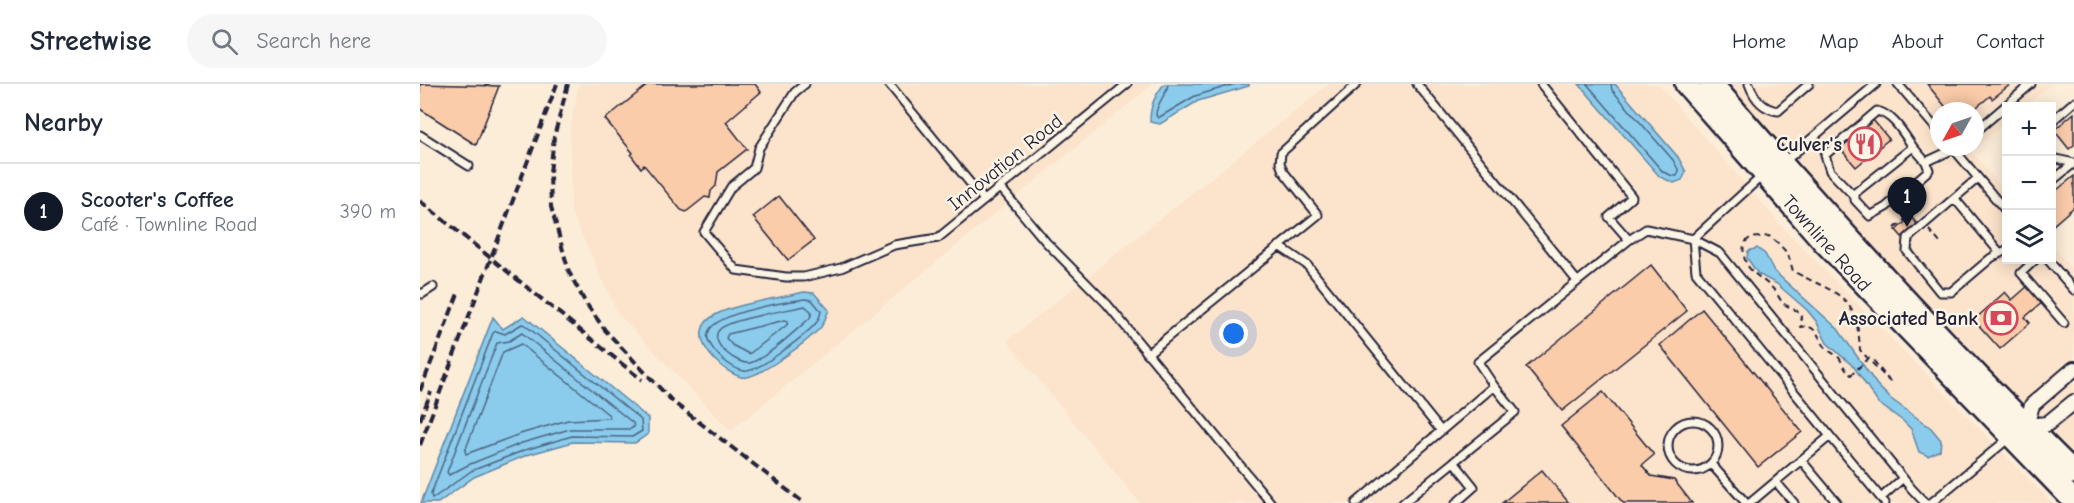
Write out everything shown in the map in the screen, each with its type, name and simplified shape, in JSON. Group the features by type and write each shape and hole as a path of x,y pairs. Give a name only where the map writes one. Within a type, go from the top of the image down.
{"main road":[{"name":"Townline Road","path":"1686,84 1773,168"},
{"name":"Townline Road","path":"1712,84 1773,168 1869,290 2019,431 2074,473"},
{"name":"Townline Road","path":"2019,431 2074,501"}],"street":[{"path":"2019,431 2032,405 2074,369"},
{"path":"2019,431 2047,424 2074,402"}],"lane":[{"name":"Innovation Road","path":"805,84 795,92 759,148 754,168 731,188 704,232 736,270 786,277 804,277 841,268 894,245 938,238 1127,84"},
{"path":"889,84 984,200"},
{"path":"1147,354 1318,215 1283,171 1280,163 1282,151 1357,84"},
{"path":"1417,84 1577,281"},
{"path":"1541,84 1632,197 1609,217 1629,240"},
{"path":"1749,84 1752,94 1768,110 1779,111 1809,84"},
{"path":"1693,239 1773,168 1876,84"},
{"path":"1898,84 1930,121"},
{"path":"1984,124 2031,84"},
{"path":"2056,118 2074,102"},
{"path":"1877,111 1886,113 1897,124 1926,162 1929,170 1886,207 1870,216 1830,171 1825,155 1877,111"},
{"path":"420,135 469,166"},
{"path":"1855,197 1855,193 1913,147"},
{"path":"1926,162 1938,156"},
{"path":"1961,156 2006,210"},
{"path":"2056,159 2074,163"},
{"path":"2056,178 2074,163"},
{"path":"1978,178 1908,238 1907,251 1940,292 1951,292 1990,258 2002,252"},
{"path":"1000,187 1046,242 1107,304 1271,503"},
{"path":"1955,199 2002,250"},
{"path":"1403,503 1515,412 1478,362 1577,281 1646,229 1693,239 1720,253 1925,503"},
{"path":"1693,239 1696,272 1883,500 1903,478"},
{"path":"1280,246 1307,265 1440,431"},
{"path":"2031,264 2021,273 2064,323"},
{"path":"2051,264 2074,290"},
{"path":"420,293 423,294 433,287"},
{"path":"1356,503 1494,386"},
{"path":"1686,422 1702,422 1709,427 1718,441 1718,449 1711,464 1696,471 1680,467 1670,455 1669,439 1673,431 1686,422"},
{"path":"1931,503 2019,431"},
{"path":"1750,503 1830,436"},
{"path":"1802,460 1837,503"},
{"path":"1454,462 1474,488 1456,503"},
{"path":"1711,464 1746,503"},
{"path":"1776,482 1794,503"}],"path":[{"path":"1869,358 1851,375 1843,369 1839,357 1827,349 1816,330 1807,326 1801,327 1800,312 1784,304 1774,290 1757,278 1746,264 1742,253 1744,243 1750,238 1769,236 1788,254 1792,271 1830,288 1842,297 1852,310 1860,350 1869,358 1890,382 1874,361 1869,358"}],"shaded area":[{"path":"579,84 1153,84 731,431 618,314 571,212 570,130"},
{"path":"1329,84 1658,84 1787,232 2052,503 1140,503 1007,341"},
{"path":"1726,84 2052,84 2030,102 2002,102 2002,125 1984,140 1984,102 1930,102 1930,156 1975,156 2002,188 2002,264 2056,264 2056,250 2074,272 2074,455 2006,393 1901,286"}],"water":[{"path":"1164,84 1249,84 1249,86 1198,101 1160,124 1150,122 1153,102"},
{"path":"1579,84 1615,84 1678,157 1686,172 1682,180 1674,183 1660,177"},
{"path":"1757,248 1765,254 1774,271 1838,329 1877,385 1891,399 1931,428 1941,440 1940,450 1928,456 1919,452 1911,429 1878,403 1854,367 1827,343 1816,321 1807,310 1777,284 1758,274 1747,258 1748,251"},
{"path":"804,292 814,293 829,310 821,327 783,358 759,373 741,377 723,367 707,350 702,331 706,323 715,315 746,304"},
{"path":"524,316 648,418 648,434 635,443 573,442 527,455 474,477 438,503 421,503 493,317 503,329"}],"building":[{"path":"420,84 499,86 476,145 420,109"},
{"path":"649,84 755,84 761,92 726,122 747,149 718,172 716,186 711,191 710,198 705,197 686,212 681,210 644,165 641,168 631,155 633,153 605,119"},
{"path":"1927,84 2011,84 1992,99 1990,96 1983,102 1942,102"},
{"path":"2074,113 2074,145 2069,149 2056,133 2056,128"},
{"name":"Culver's","path":"1873,120 1889,139 1856,167 1840,148"},
{"path":"2074,176 2074,207 2056,223 2056,210 2056,191"},
{"path":"779,196 814,240 788,260 753,217"},
{"path":"1911,217 1917,224 1902,237 1896,230"},
{"path":"1651,265 1687,311 1562,411 1526,367"},
{"name":"Associated Bank","path":"2029,285 2043,302 2025,317 2030,323 2000,349 1974,320 2005,292 2012,300"},
{"path":"1702,309 1802,432 1758,467 1660,345"},
{"path":"1603,392 1654,455 1642,465 1651,476 1674,480 1692,503 1623,503 1561,426"},
{"path":"1542,470 1569,503 1502,503"}],"railway":[{"path":"420,445 557,84"},
{"path":"568,84 554,137 550,173 551,207 569,272 585,302 605,330 673,402 804,503"},
{"path":"420,201 642,380"},
{"path":"420,391 459,291"},
{"path":"420,420 431,392"}],"place":[{"name":"Culver's","path":"1865,144"},
{"name":"Scooter's Coffee","path":"1907,227"},
{"name":"Associated Bank","path":"2001,318"}]}
